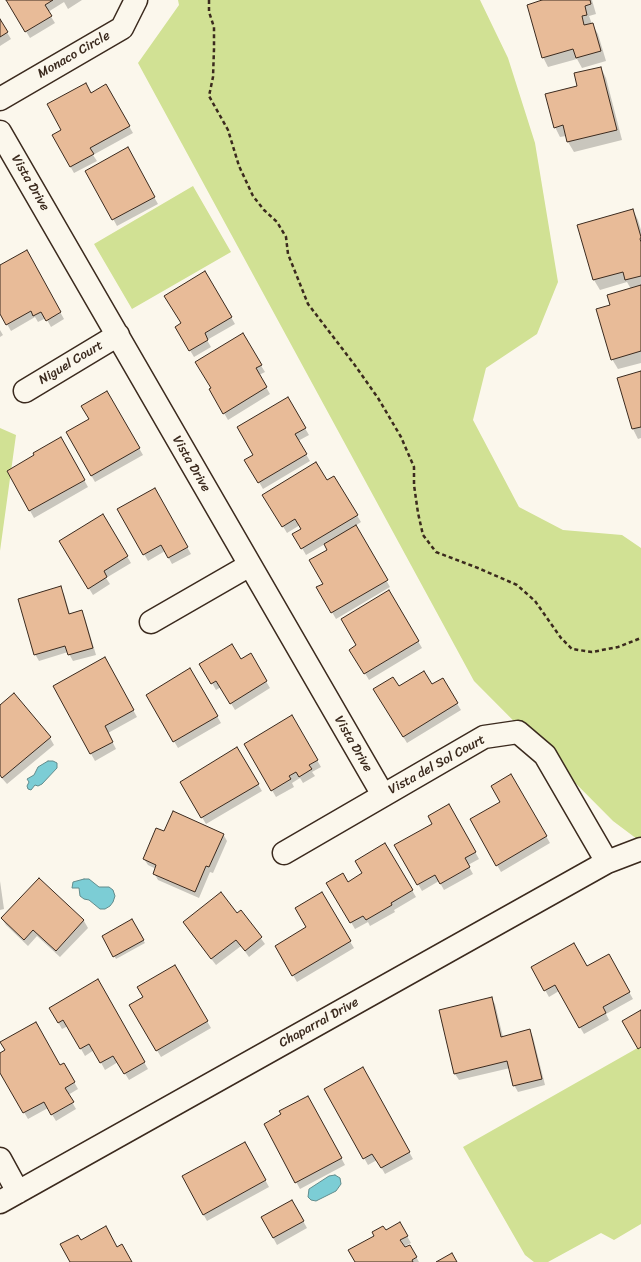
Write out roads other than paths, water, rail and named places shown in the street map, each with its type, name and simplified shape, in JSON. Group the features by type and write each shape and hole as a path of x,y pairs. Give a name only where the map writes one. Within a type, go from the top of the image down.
{"street":[{"name":"Monaco Circle","path":"0,99 122,28 136,0"},
{"name":"Vista Drive","path":"0,132 383,796"},
{"name":"Niguel Court","path":"25,391 118,336"},
{"path":"151,622 250,565"},
{"name":"Vista del Sol Court","path":"284,853 484,737 518,732 546,755 607,862"},
{"name":"Chaparral Drive","path":"9,1197 607,862 641,849"},
{"path":"0,1159 9,1197"}],"water":[{"path":"48,761 57,763 57,768 42,784 38,786 35,785 31,790 28,789 27,786 29,782 27,779 34,775 38,767"},
{"path":"89,879 99,887 109,887 113,890 115,896 110,906 105,909 100,909 89,900 80,896 79,888 72,888 73,882"},
{"path":"335,1175 340,1178 341,1184 336,1191 316,1201 311,1200 308,1197 309,1189 329,1176"}]}
